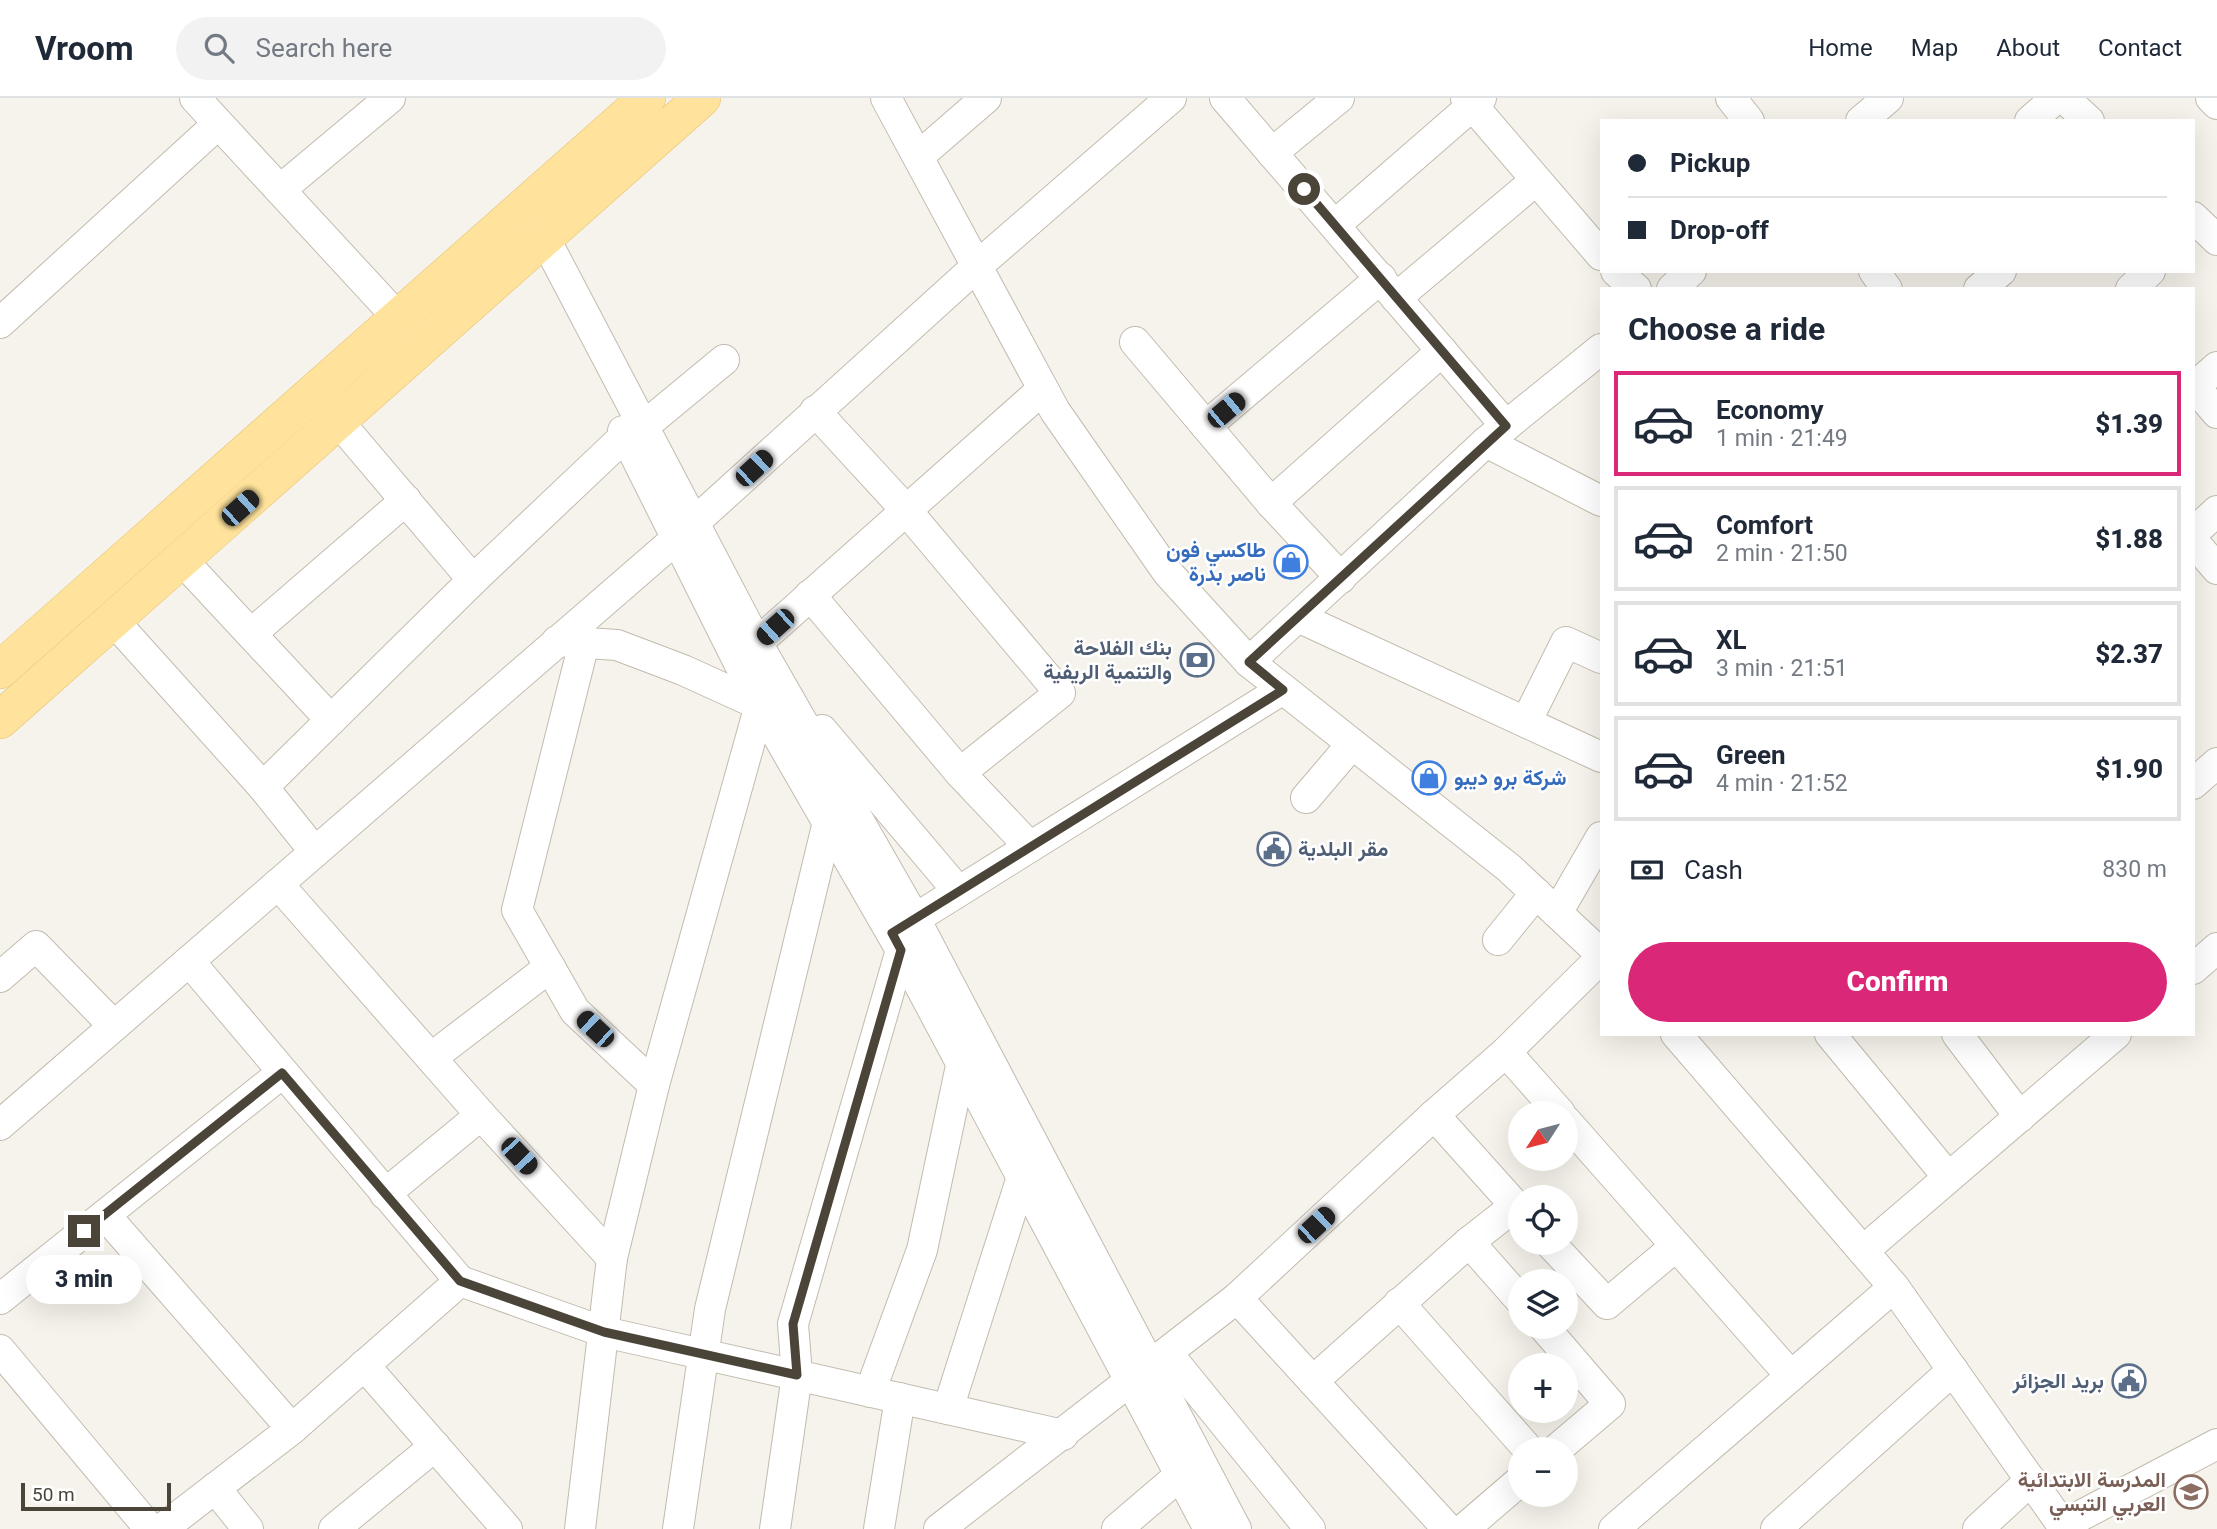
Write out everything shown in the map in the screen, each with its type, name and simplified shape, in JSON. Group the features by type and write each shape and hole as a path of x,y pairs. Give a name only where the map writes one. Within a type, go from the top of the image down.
{"main road":[{"path":"0,670 396,317 647,98"},
{"path":"0,720 702,98"}],"street":[{"path":"195,98 396,317 425,345"},
{"path":"280,190 390,98"},
{"path":"886,98 1055,411 1168,573 1249,662 1509,868 1600,955"},
{"path":"919,156 986,98"},
{"path":"0,1125 315,852 571,642 685,531 815,411 1171,98"},
{"path":"1225,98 1442,351 1496,434 1600,500"},
{"path":"1272,153 1339,98"},
{"path":"1731,98 1747,119"},
{"path":"2032,119 2056,98"},
{"path":"2064,98 2087,119"},
{"path":"2211,98 2217,104"},
{"path":"1335,225 1473,100 1535,181 1600,254"},
{"path":"0,323 218,124"},
{"path":"1206,426 1535,181"},
{"path":"511,216 537,246 685,531 760,705 828,822 903,934 1149,1368 1236,1529"},
{"path":"1618,273 1634,287"},
{"path":"1674,287 1689,273"},
{"path":"1981,287 1999,273"},
{"path":"2133,287 2148,273"},
{"path":"1135,342 1271,503 1341,579"},
{"path":"1271,503 1442,351"},
{"path":"263,787 473,580 634,432 724,360"},
{"path":"1249,662 1300,618 1496,434 1595,363"},
{"path":"2201,374 2217,413"},
{"path":"757,643 1043,389"},
{"path":"815,411 906,510 1060,693 960,774"},
{"path":"338,421 473,580"},
{"path":"251,634 406,500"},
{"path":"2195,531 2217,510"},
{"path":"685,531 777,676 962,1060 1022,1177 1149,1368 1310,1529"},
{"path":"2195,543 2217,569"},
{"path":"182,559 331,720"},
{"path":"810,595 960,774 1030,847"},
{"path":"1300,618 1600,757"},
{"path":"113,620 263,787 315,852"},
{"path":"571,642 617,645 683,670 760,705"},
{"path":"571,642 517,910 575,1011 654,1085"},
{"path":"1526,722 1566,642 1600,658"},
{"path":"777,676 958,891"},
{"path":"775,1529 797,1375 793,1324 903,934 958,891 1283,690"},
{"path":"580,1529 612,1258 654,1085 760,705"},
{"path":"1306,798 1352,744"},
{"path":"2195,782 2217,763"},
{"path":"678,1529 710,1309 828,822"},
{"path":"1498,940 1546,903 1598,850"},
{"path":"278,884 481,1115 612,1258"},
{"path":"6,961 36,947 114,1026"},
{"path":"2195,967 2217,948"},
{"path":"939,1529 1237,1298 1506,1052 1600,957"},
{"path":"189,961 460,1281 604,1332 1063,1435"},
{"path":"431,1058 550,967"},
{"path":"1832,1036 1948,1177"},
{"path":"1959,1036 2020,1116"},
{"path":"1863,1251 2114,1036"},
{"path":"1688,1038 1894,1287 2064,1527 2217,1444"},
{"path":"1506,1052 1549,1101"},
{"path":"870,1392 922,1250 962,1060"},
{"path":"0,1299 282,1073"},
{"path":"385,1194 481,1115"},
{"path":"1434,1115 1508,1198"},
{"path":"1578,1135 1791,1376"},
{"path":"948,1409 1022,1177"},
{"path":"105,1215 292,1429"},
{"path":"1313,1381 1469,1242 1508,1216"},
{"path":"1469,1242 1508,1286"},
{"path":"1561,1255 1607,1304 1676,1246"},
{"path":"162,1529 292,1429 460,1281"},
{"path":"1614,1529 1894,1287"},
{"path":"1237,1298 1448,1529"},
{"path":"1399,1303 1517,1437"},
{"path":"1554,1339 1610,1404 1570,1437"},
{"path":"0,1350 150,1529"},
{"path":"364,1365 435,1447 490,1523"},
{"path":"1149,1368 1179,1476 1209,1529"},
{"path":"1776,1529 1953,1370"},
{"path":"879,1529 900,1398"},
{"path":"334,1529 435,1447"},
{"path":"1117,1529 1179,1476"},
{"path":"1978,1529 2031,1480"},
{"path":"215,1488 248,1529"},
{"path":"1464,1529 1508,1491"}],"place":[{"name":"طاكسي فون ناصر بدرة","path":"1291,562"},
{"name":"بنك الفلاحة والتنمية الريفية","path":"1197,660"},
{"name":"شركة برو ديبو","path":"1429,778"},
{"name":"مقر البلدية","path":"1274,849"},
{"name":"بريد الجزائر","path":"2129,1381"},
{"name":"المدرسة الابتدائية العربي التبسي","path":"2191,1492"}],"route":[{"path":"84,1231 282,1073 460,1281 604,1332 797,1375 793,1324 901,950 892,933 1283,690 1249,662 1506,426 1304,189"}]}
